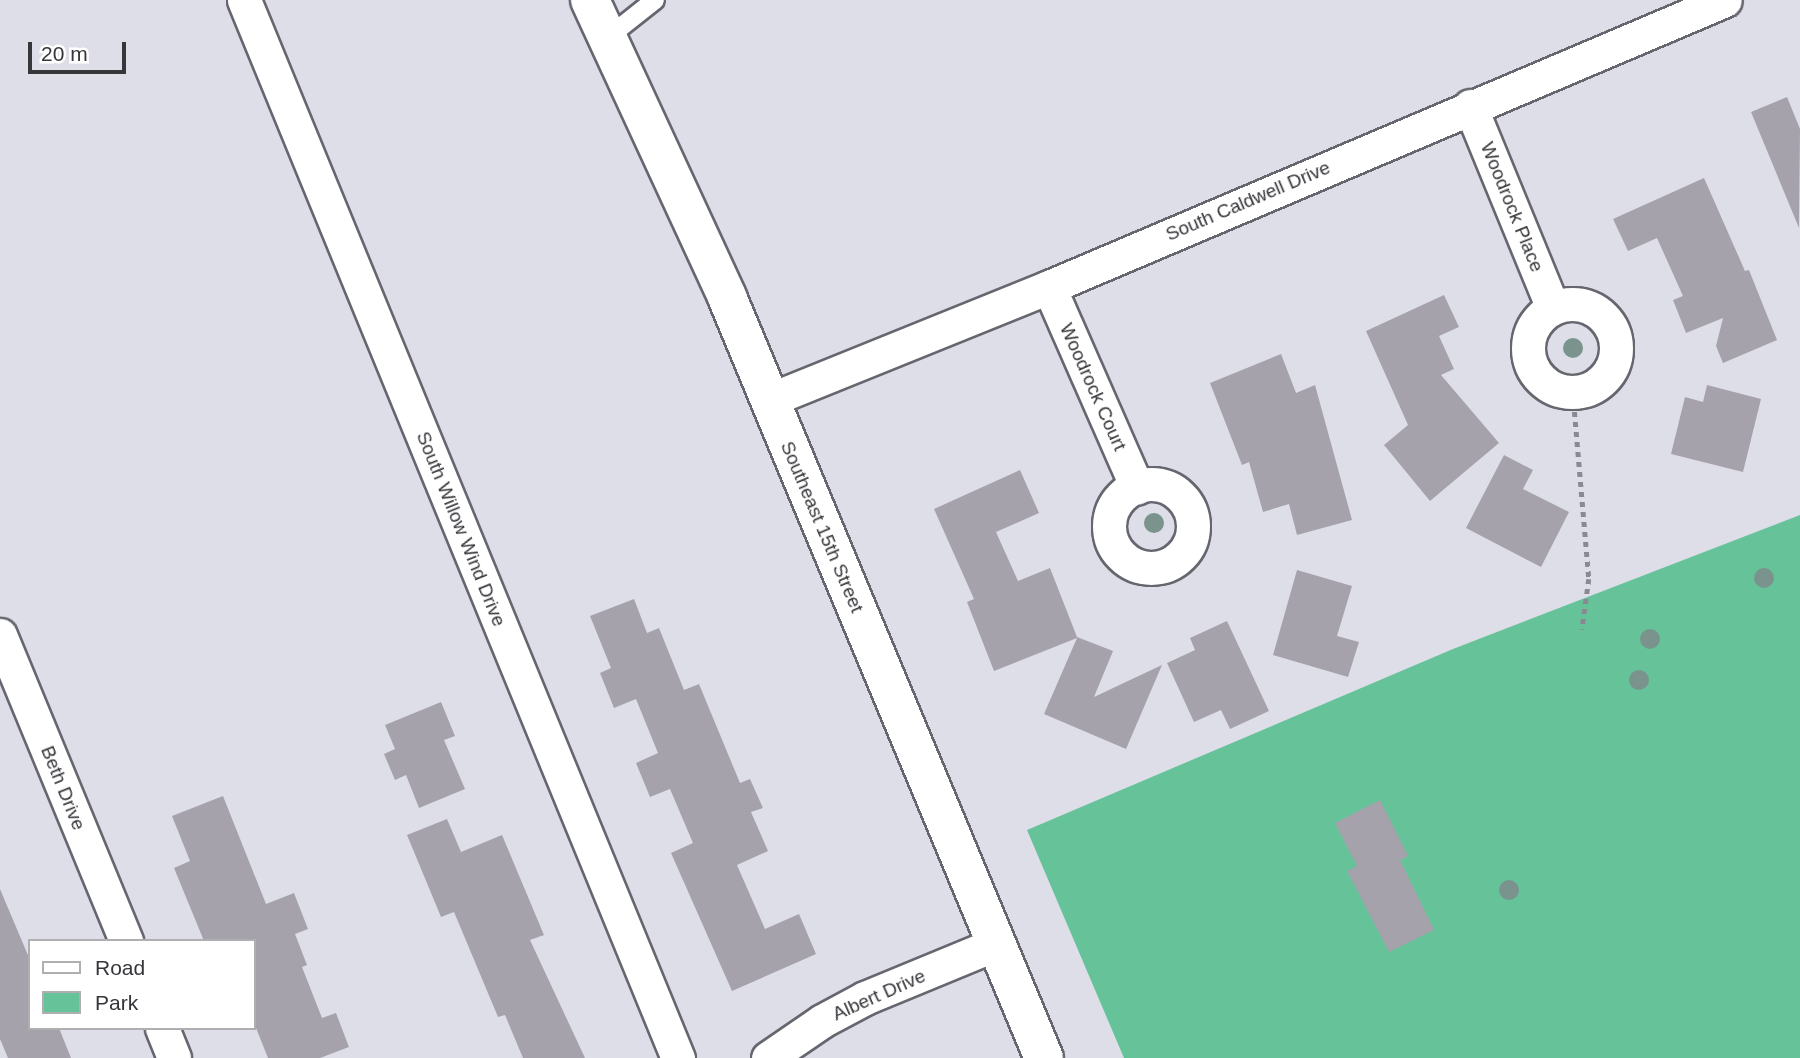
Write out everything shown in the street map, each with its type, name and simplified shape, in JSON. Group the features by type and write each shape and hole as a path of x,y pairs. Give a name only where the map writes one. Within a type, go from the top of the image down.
{"main road":[{"name":"Southeast 15th Street","path":"590,0 727,297 1044,1058"}],"street":[{"name":"South Willow Wind Drive","path":"244,0 678,1058"},
{"name":"South Caldwell Drive","path":"769,400 1049,286 1725,0"},
{"name":"Woodrock Place","path":"1471,106 1553,307"},
{"name":"Woodrock Court","path":"1049,286 1137,487"},
{"path":"1581,304 1600,314 1613,331 1615,359 1600,383 1573,392 1547,384 1531,364 1528,351 1534,326 1553,307 1581,304"},
{"name":"Beth Drive","path":"0,635 125,939"},
{"name":"Albert Drive","path":"768,1058 822,1021 865,998 996,944"},
{"path":"163,1030 174,1058"}],"lane":[{"path":"607,38 655,0"}],"path":[{"path":"1573,392 1589,579 1582,630"}],"green space":[{"path":"1800,515 1800,1058 1124,1058 1027,830 1453,649"}],"building":[{"path":"1787,97 1800,129 1799,228 1751,112"},
{"path":"1704,178 1745,271 1749,270 1777,340 1723,363 1716,346 1723,318 1686,333 1673,300 1683,296 1657,238 1628,251 1613,219"},
{"path":"1444,295 1459,327 1439,336 1454,369 1441,375 1499,443 1430,501 1384,445 1408,425 1366,331"},
{"path":"1281,354 1296,393 1315,385 1352,520 1297,535 1289,504 1263,512 1249,462 1242,465 1210,383"},
{"path":"1707,385 1761,399 1743,472 1671,454 1685,397 1703,402"},
{"path":"1504,455 1533,470 1523,489 1569,512 1541,567 1466,528"},
{"path":"1020,470 1039,513 996,532 1018,581 1050,568 1077,637 1113,651 1094,697 1162,665 1126,749 1044,714 1077,638 994,671 967,602 974,599 934,509"},
{"path":"1297,570 1352,586 1337,636 1359,642 1348,677 1273,655"},
{"path":"634,599 647,633 659,628 684,690 699,684 740,783 750,779 763,808 751,812 768,851 737,865 765,929 799,914 816,954 732,991 671,853 693,843 670,789 650,797 636,763 658,753 636,699 614,708 600,673 611,668 590,616"},
{"path":"1227,621 1269,711 1230,729 1221,710 1194,722 1167,663 1195,650 1190,638"},
{"path":"441,702 455,736 444,740 465,789 419,808 406,775 395,780 384,754 395,749 385,725"},
{"path":"223,796 266,904 294,893 308,929 295,934 307,965 302,967 322,1018 336,1013 349,1047 320,1058 268,1058 256,1028 256,939 203,939 174,868 190,861 172,816"},
{"path":"1380,800 1408,856 1400,860 1434,930 1389,952 1347,871 1357,866 1335,823"},
{"path":"447,819 461,852 502,835 544,935 530,940 585,1058 523,1058 505,1015 498,1017 454,912 441,917 407,835"},
{"path":"0,889 28,955 28,1030 60,1030 71,1058 8,1058 0,1039"}]}
